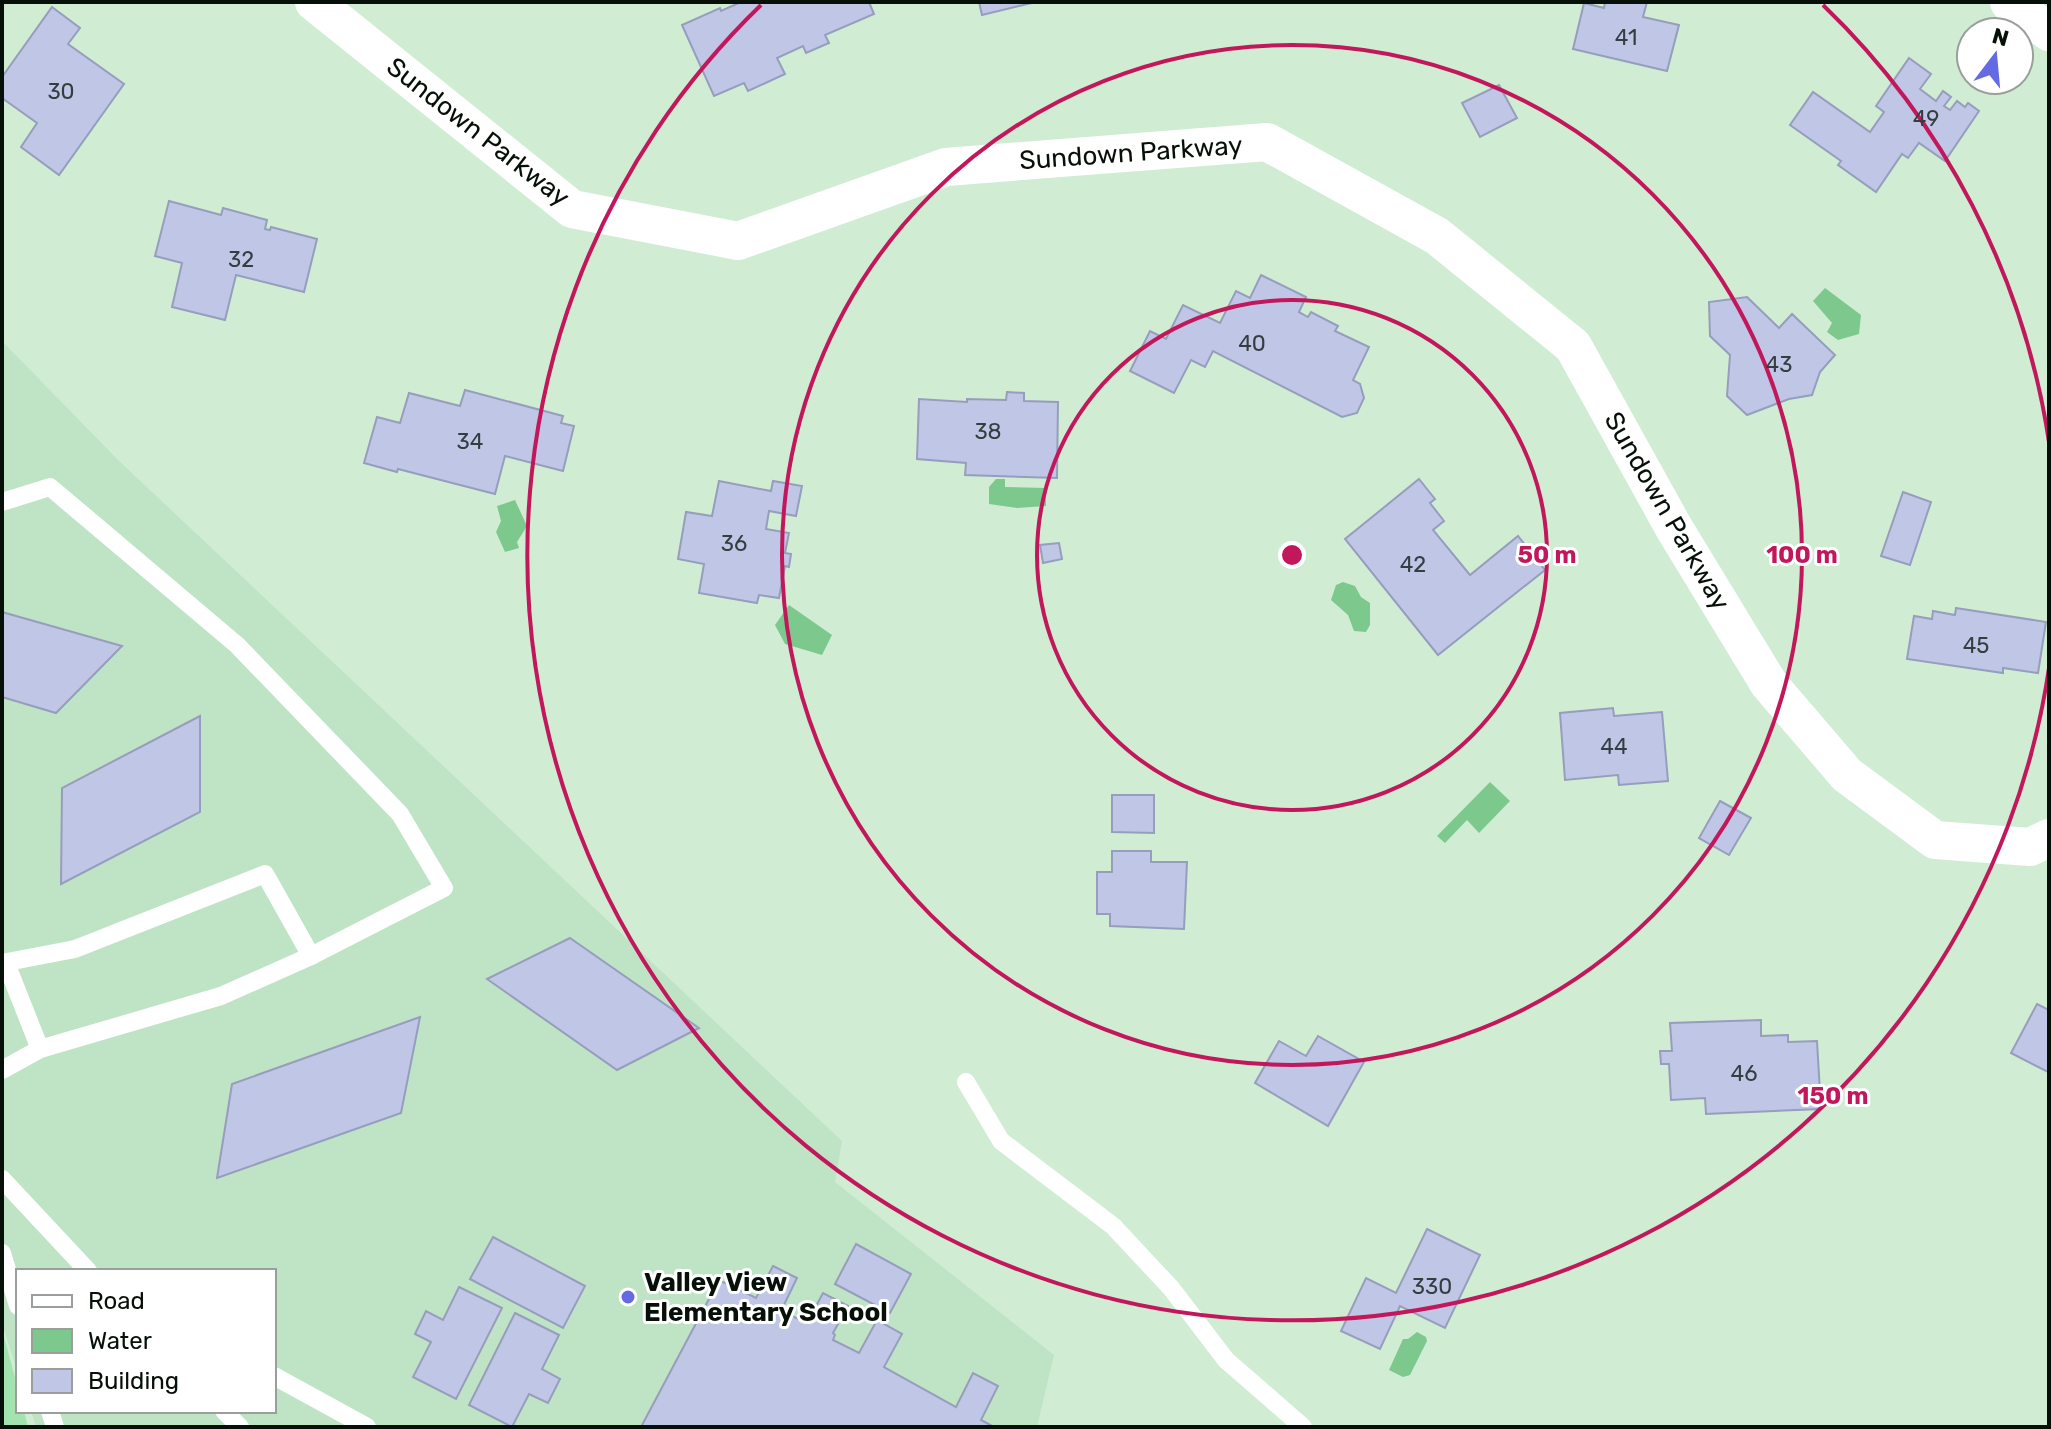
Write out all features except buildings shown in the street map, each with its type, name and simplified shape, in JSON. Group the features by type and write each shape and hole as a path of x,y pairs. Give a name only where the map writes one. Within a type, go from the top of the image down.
{"street":[{"name":"Sundown Parkway","path":"314,2 572,209 738,241 946,167 1267,142 1437,236 1573,346 1674,528 1769,684 1847,775 1935,840 2030,847 2049,838"},
{"path":"2009,2 2049,32"}],"lane":[{"path":"2,502 50,487 237,645 400,814 444,888 311,956 221,996 40,1049 2,1070"},
{"path":"40,1049 4,963 75,949 265,874 311,956"},
{"path":"966,1082 1001,1141 1113,1226 1171,1288 1226,1360 1303,1427"},
{"path":"2,1179 86,1269"},
{"path":"2,1253 16,1299"},
{"path":"276,1377 367,1427"}],"shaded area":[{"path":"2,341 118,460 842,1141 835,1182 1054,1355 1037,1427 36,1427 32,1413 276,1413 276,1269 16,1269 16,1367 2,1324"},
{"path":"2,1329 16,1382 16,1413 24,1413 28,1427 2,1427"}],"water":[{"path":"1825,288 1861,315 1859,334 1838,340 1827,332 1832,323 1813,301"},
{"path":"996,479 1005,479 1005,487 1046,488 1046,506 1017,508 989,504 989,487"},
{"path":"515,500 527,526 517,542 519,548 505,552 496,532 501,521 497,506"},
{"path":"1343,582 1355,586 1361,597 1370,603 1370,625 1366,632 1354,631 1348,615 1331,600 1336,585"},
{"path":"789,605 832,635 822,655 785,644 775,625"},
{"path":"1490,782 1510,801 1479,833 1467,820 1445,843 1437,836"},
{"path":"1417,1332 1427,1341 1410,1375 1403,1377 1389,1370 1403,1339"}],"place":[{"name":"Valley View Elementary School","path":"628,1297"}]}
